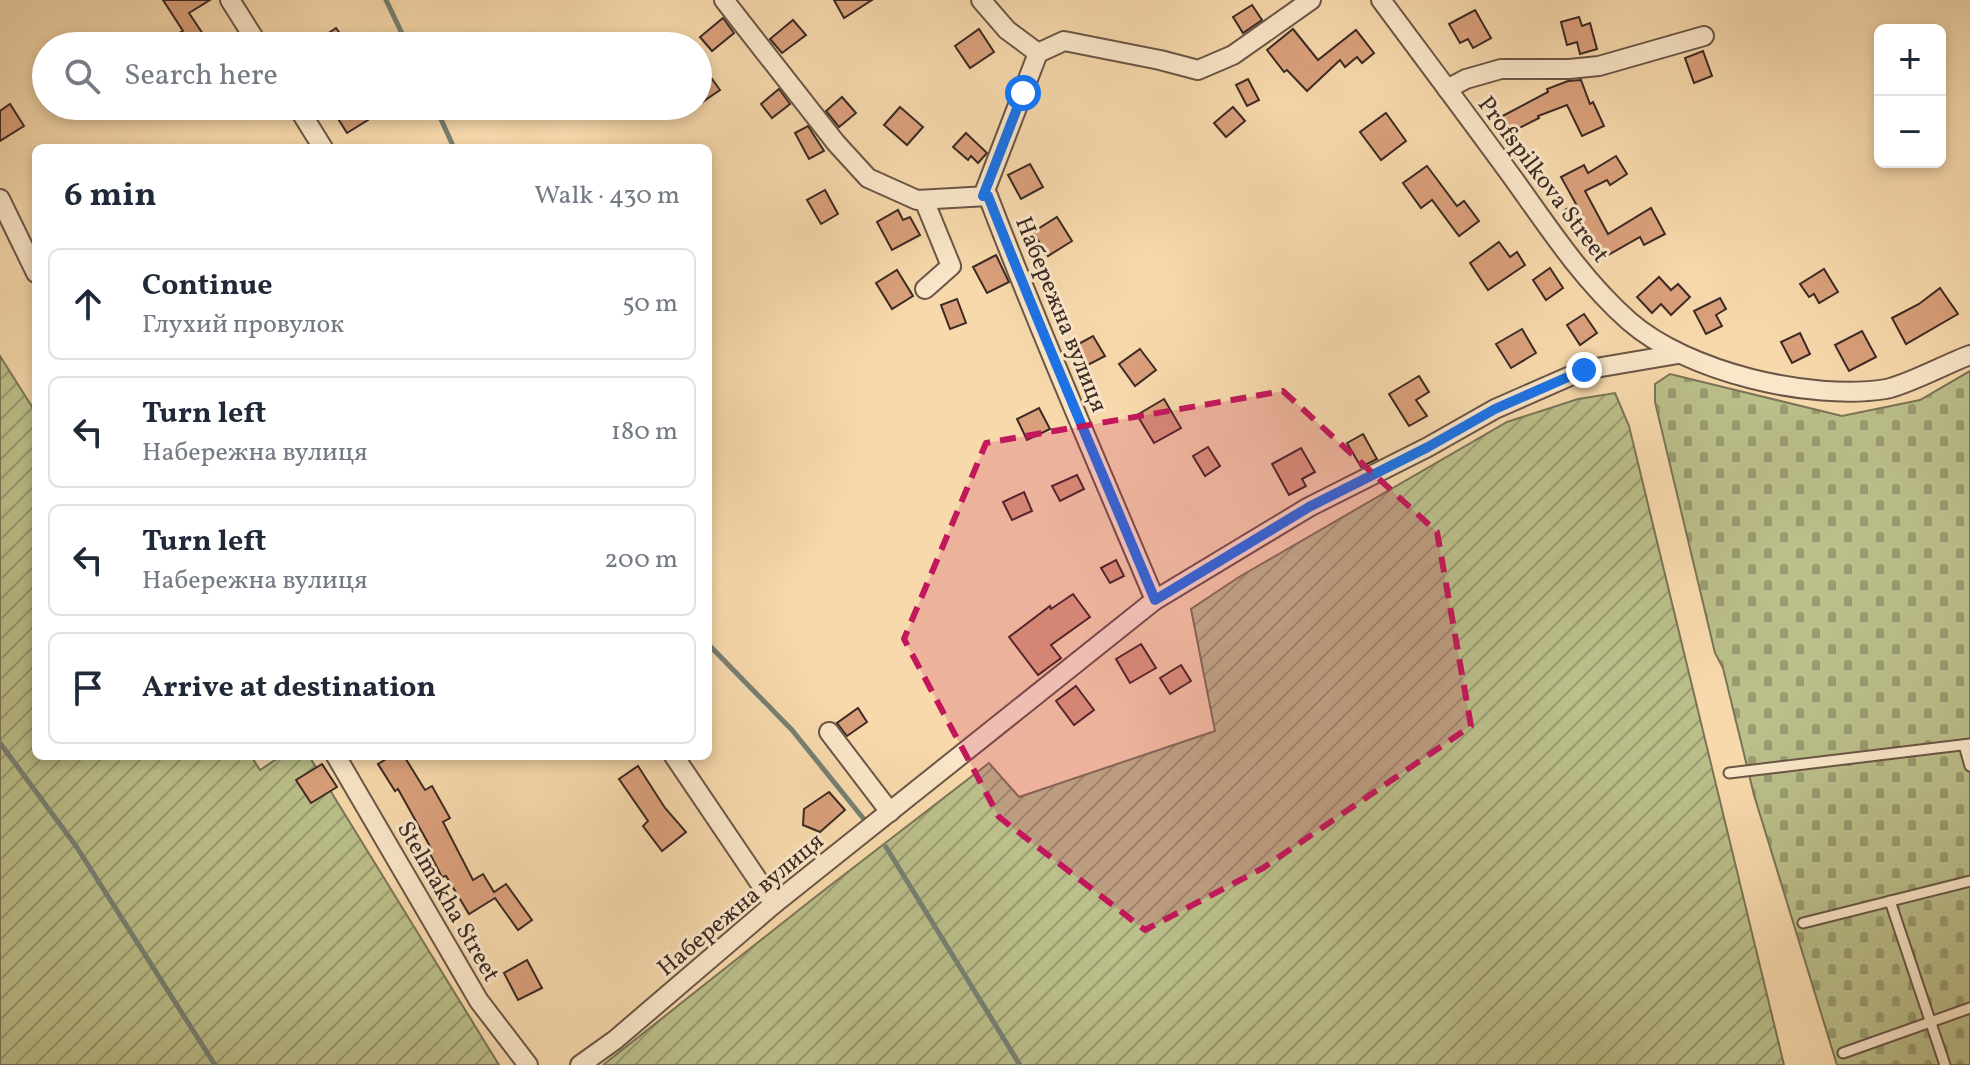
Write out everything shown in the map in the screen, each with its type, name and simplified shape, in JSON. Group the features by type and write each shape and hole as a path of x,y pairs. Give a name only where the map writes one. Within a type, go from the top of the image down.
{"street":[{"path":"230,0 250,32"},
{"path":"981,0 1007,30 1038,53"},
{"path":"729,2 836,143 868,178 917,200 924,200 983,196 1038,53 1064,41 1198,70 1233,55 1311,0"},
{"name":"Profspilkova Street","path":"1381,0 1578,269 1630,322 1678,354 1767,382 1840,392 1889,389 1970,355"},
{"path":"1447,89 1466,79 1501,69 1599,66 1704,36"},
{"path":"306,120 321,144"},
{"name":"Набережна вулиця","path":"983,196 988,196 1069,399 1090,441 1116,513 1155,600"},
{"path":"0,199 32,265"},
{"path":"924,200 951,266 925,289"},
{"name":"Набережна вулиця","path":"580,1065 615,1040 774,904 1155,600 1309,507 1495,409 1584,370 1678,354"},
{"path":"829,732 890,812"},
{"name":"Stelmakha Street","path":"338,760 479,1001 528,1065"},
{"path":"677,760 774,904"}],"lane":[{"path":"1729,773 1967,744 1970,766"},
{"path":"1803,923 1970,881"},
{"path":"1890,901 1945,1065"},
{"path":"1843,1053 1970,1008"}],"highlighted area":[{"path":"1283,391 1437,532 1471,726 1263,868 1145,930 999,817 904,639 986,443"}],"green space":[{"path":"0,356 32,407 32,760 254,760 260,770 275,760 311,760 499,1065 0,1065"},
{"path":"1970,371 1970,1065 1837,1065 1754,795 1723,668 1715,653 1655,402 1655,384 1670,374 1842,416 1920,400"},
{"path":"1615,393 1629,426 1784,1065 603,1065 989,763 1019,797 1215,731 1191,609 1239,577 1507,422 1578,399"}],"building":[{"path":"163,0 210,0 189,13 202,32 183,31"},
{"path":"834,0 872,0 844,18"},
{"path":"1252,5 1262,20 1243,33 1233,17"},
{"path":"1475,10 1491,38 1473,48 1468,39 1460,43 1449,24"},
{"path":"1579,17 1582,26 1590,23 1597,49 1580,54 1577,42 1567,45 1561,22"},
{"path":"723,18 734,33 712,51 712,32 706,32"},
{"path":"793,20 806,35 782,53 770,39"},
{"path":"979,29 994,52 970,68 955,46"},
{"path":"1293,29 1318,60 1356,30 1374,53 1362,63 1357,57 1345,67 1340,60 1307,91 1287,70 1284,72 1267,50"},
{"path":"1703,51 1712,76 1694,83 1685,58"},
{"path":"712,79 720,90 712,95"},
{"path":"1248,79 1259,100 1247,106 1236,85"},
{"path":"1581,80 1590,104 1593,102 1604,126 1582,136 1567,105 1538,116 1502,137 1493,121 1548,92 1547,89"},
{"path":"779,89 790,104 772,118 761,104"},
{"path":"842,97 856,113 839,127 826,111"},
{"path":"10,104 24,126 0,141 0,111"},
{"path":"900,107 923,127 907,145 884,125"},
{"path":"1233,107 1245,121 1226,137 1214,123"},
{"path":"1386,113 1406,141 1381,160 1360,132"},
{"path":"339,120 368,120 347,133"},
{"path":"808,126 824,151 809,159 795,133"},
{"path":"966,133 987,153 978,163 971,156 968,160 953,147"},
{"path":"1616,156 1627,174 1610,185 1607,180 1585,191 1608,234 1651,208 1665,234 1644,245 1640,237 1603,258 1586,227 1577,232 1565,210 1576,204 1561,177 1584,165 1588,173"},
{"path":"1030,164 1043,187 1021,199 1008,175"},
{"path":"1427,166 1457,206 1464,201 1479,221 1459,236 1432,200 1421,208 1403,183"},
{"path":"825,190 838,214 821,224 807,200"},
{"path":"898,210 903,220 910,217 920,235 892,250 877,222"},
{"path":"1057,217 1072,241 1048,256 1033,232"},
{"path":"1499,242 1510,257 1517,252 1525,265 1488,290 1470,263"},
{"path":"996,255 1009,282 987,293 973,267"},
{"path":"1550,268 1563,288 1546,300 1533,280"},
{"path":"1824,269 1838,292 1819,303 1814,294 1809,297 1800,284"},
{"path":"897,270 913,296 892,309 876,283"},
{"path":"1659,277 1671,290 1678,284 1690,297 1671,315 1661,304 1652,313 1637,297"},
{"path":"1940,288 1958,314 1906,344 1892,318 1919,304"},
{"path":"1720,298 1726,309 1716,315 1722,326 1706,334 1694,311"},
{"path":"957,299 966,323 950,329 941,305"},
{"path":"1584,314 1597,333 1580,345 1567,325"},
{"path":"1522,329 1536,353 1511,368 1496,344"},
{"path":"1862,331 1876,357 1849,371 1835,345"},
{"path":"1800,333 1810,354 1792,363 1781,342"},
{"path":"1093,336 1105,356 1084,367 1073,347"},
{"path":"1140,349 1156,370 1135,386 1119,364"},
{"path":"1419,376 1429,392 1416,400 1427,416 1409,426 1389,394"},
{"path":"1164,399 1181,428 1154,443 1137,415"},
{"path":"1039,408 1050,429 1027,440 1017,419"},
{"path":"1363,434 1377,459 1361,467 1347,443"},
{"path":"1208,447 1220,466 1205,476 1193,456"},
{"path":"1301,448 1315,472 1302,479 1306,486 1289,495 1272,464"},
{"path":"1077,475 1084,489 1060,501 1052,486"},
{"path":"1024,492 1032,511 1012,520 1003,502"},
{"path":"1116,560 1124,576 1110,583 1101,568"},
{"path":"1073,594 1090,617 1051,645 1061,658 1038,675 1009,637 1050,606 1051,609"},
{"path":"1141,644 1156,668 1130,683 1116,659"},
{"path":"1181,665 1191,681 1170,694 1160,678"},
{"path":"1076,686 1094,710 1074,725 1056,701"},
{"path":"858,708 867,722 847,736 837,723"},
{"path":"384,760 406,760 425,790 432,786 450,818 443,822 473,880 483,874 494,892 506,884 532,920 518,930 495,898 469,914 446,876 442,877 429,852 432,850 398,789 395,791 378,764"},
{"path":"322,764 337,787 311,803 296,780"},
{"path":"638,766 665,808 686,832 662,851 643,826 648,821 619,779"},
{"path":"829,792 845,810 820,832 803,825 804,809"},
{"path":"527,960 542,988 518,1000 504,973"}],"waterway":[{"path":"386,0 401,32"},
{"path":"441,120 452,144"},
{"path":"712,648 792,730 867,823"},
{"path":"0,743 76,846 215,1065"},
{"path":"886,847 1020,1065"}],"route":[{"path":"1023,93 983,196 988,196 1074,413 1090,441 1116,513 1155,600 1309,507 1495,409 1584,370"}]}
